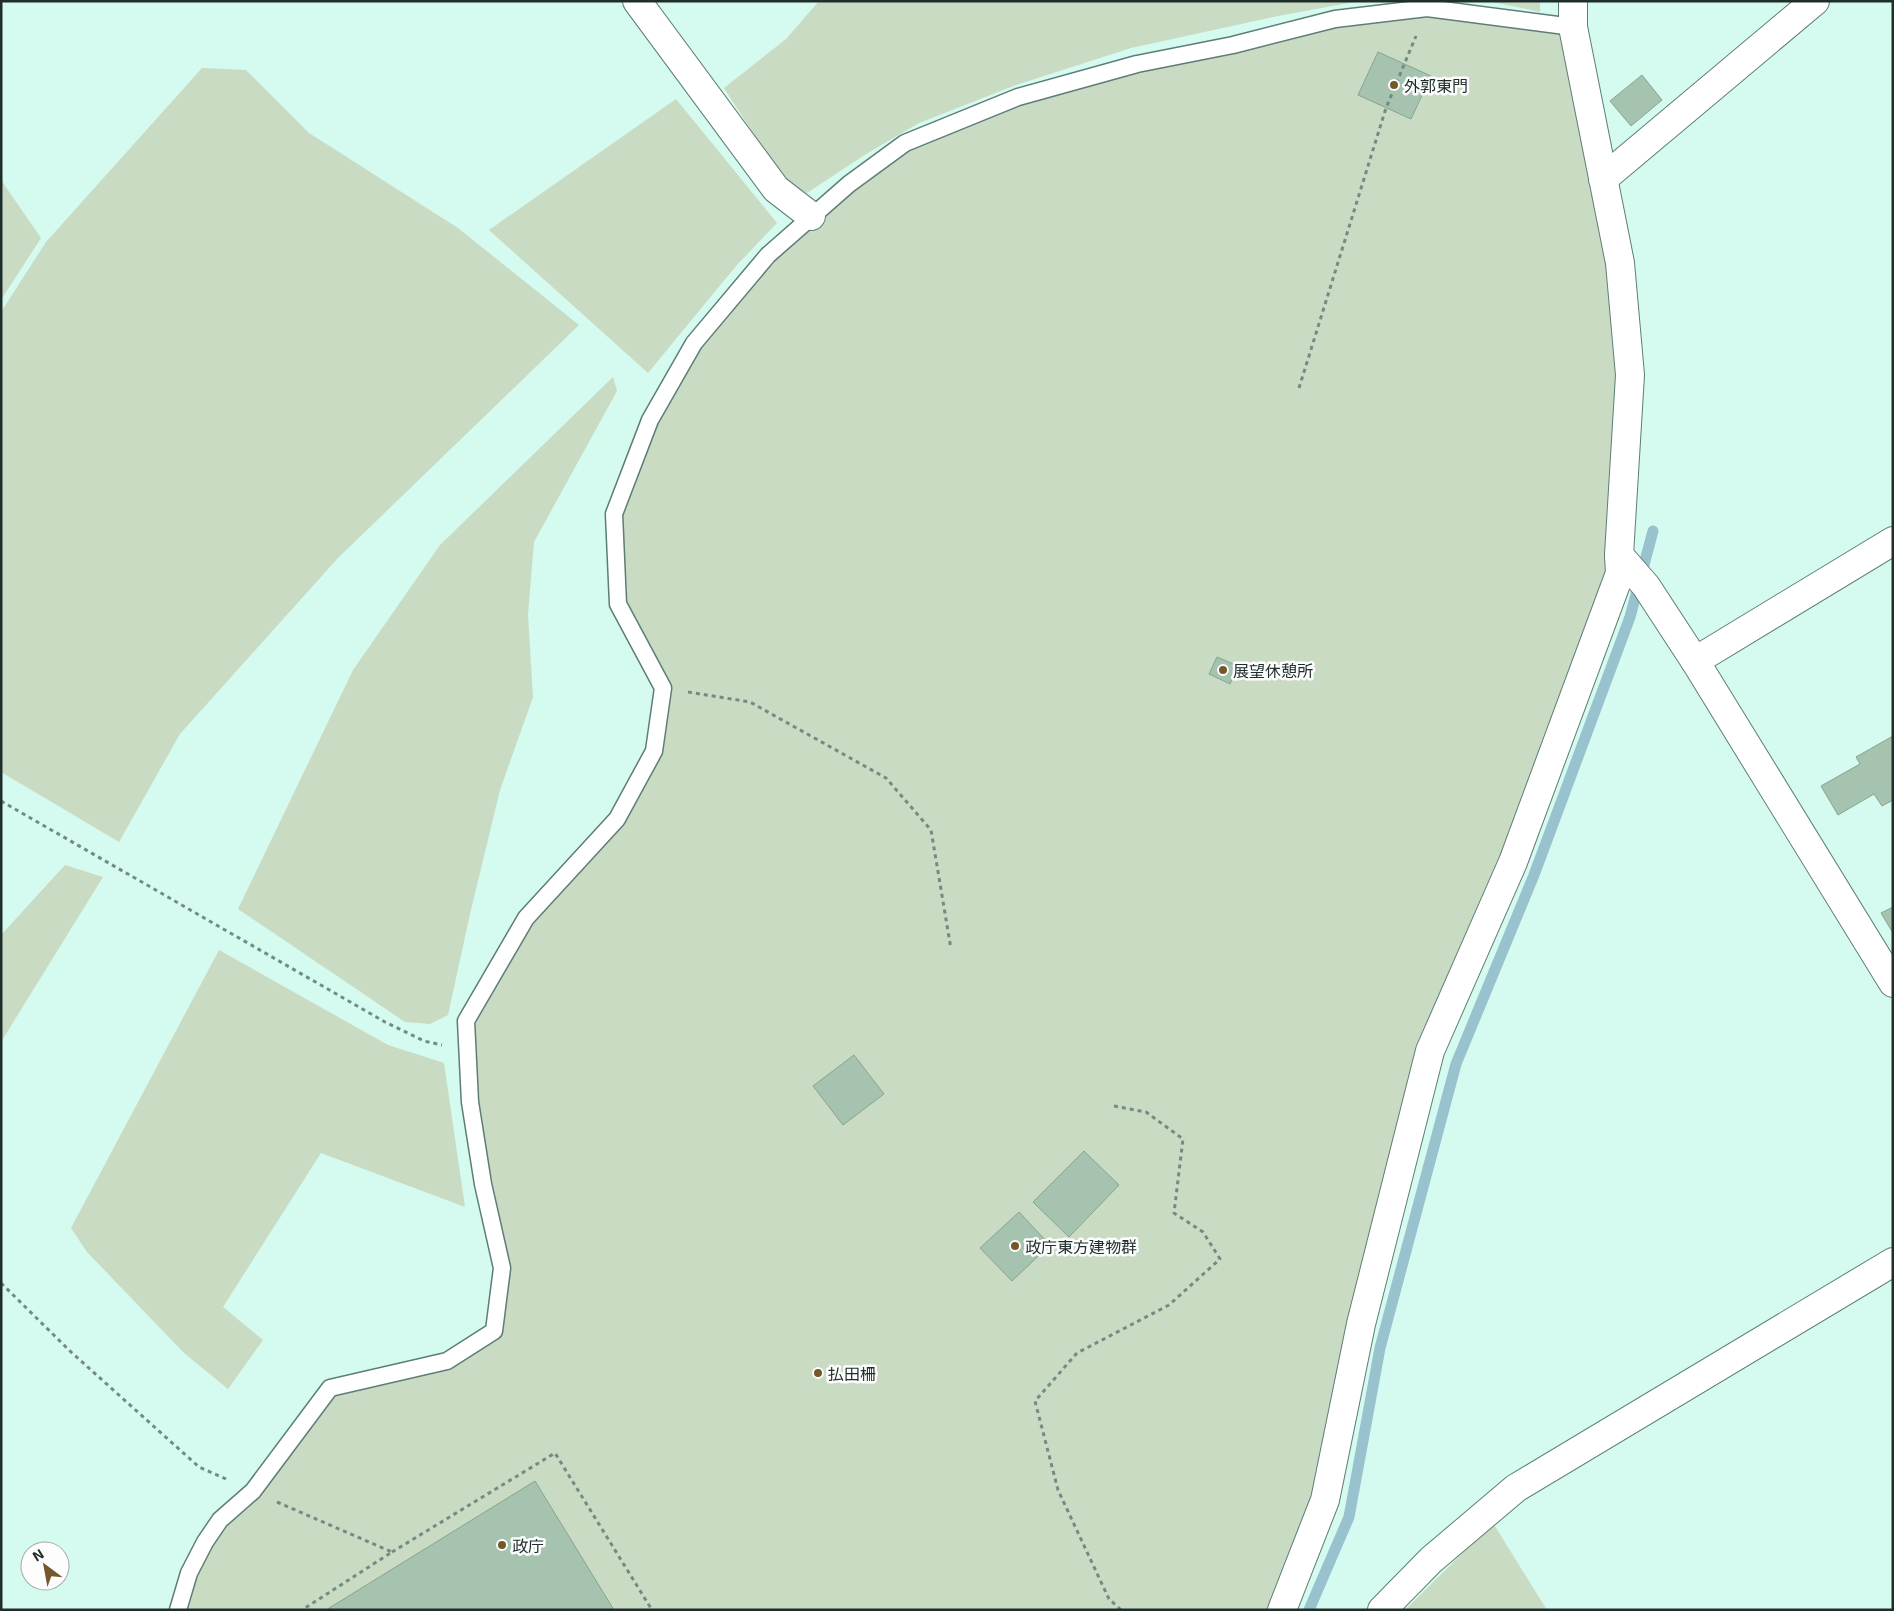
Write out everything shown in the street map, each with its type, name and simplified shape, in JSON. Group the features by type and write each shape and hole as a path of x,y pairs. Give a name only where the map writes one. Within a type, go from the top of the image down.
{"street":[{"path":"637,1 776,189 811,216"},
{"path":"1602,179 1814,1"},
{"path":"1282,1610 1325,1500 1361,1324 1430,1051 1513,862 1620,573 1619,555 1630,375 1620,263 1602,179 1573,14"},
{"path":"1695,661 1893,541"},
{"path":"1619,555 1646,586 1695,661 1893,983"},
{"path":"1382,1610 1431,1560 1516,1488 1893,1262"}],"lane":[{"path":"178,1610 189,1573 205,1542 220,1520 253,1491 330,1388 447,1361 494,1331 502,1268 483,1184 470,1102 466,1021 526,918 617,819 654,751 663,688 618,604 614,514 650,420 694,343 768,255 849,184 905,143 1018,97 1137,64 1233,45 1335,19 1427,8 1573,14"}],"path":[{"path":"1299,388 1386,108 1427,8"},
{"path":"663,688 750,702 886,778 931,830 951,948"},
{"path":"1,801 385,1022 424,1041 449,1046 467,1046"},
{"path":"1114,1106 1146,1112 1183,1139 1174,1213 1203,1232 1220,1259 1169,1306 1077,1353 1034,1401 1058,1490 1109,1599 1121,1610"},
{"path":"1,1282 71,1352 199,1467 392,1552"},
{"path":"302,1610 392,1552 555,1453 652,1610"}],"green space":[{"path":"819,1 1360,1 1278,16 1131,48 1016,85 919,123 866,154 807,193 786,184 724,88 786,39"},
{"path":"1488,1 1540,1 1540,12"},
{"path":"1427,8 1573,27 1620,263 1619,555 1430,1051 1282,1610 178,1610 189,1573 330,1388 447,1361 494,1331 501,1268 466,1021 526,918 617,819 654,751 663,688 618,604 614,514 694,343 768,255 905,143 1137,64"},
{"path":"202,68 246,70 309,133 458,228 579,325 338,558 180,734 119,842 1,772 1,312 46,242"},
{"path":"676,99 777,223 736,266 648,373 489,230"},
{"path":"1,180 41,238 1,300"},
{"path":"613,377 617,391 534,542 528,615 533,697 500,790 448,1015 430,1024 405,1022 238,909 353,670 440,545"},
{"path":"65,865 103,877 1,1042 1,935"},
{"path":"219,950 388,1045 444,1063 465,1207 321,1153 223,1307 263,1340 228,1389 184,1353 87,1252 71,1228"},
{"path":"1493,1523 1547,1610 1405,1610"}],"building":[{"name":"外郭東門","path":"1378,52 1431,76 1411,119 1358,95"},
{"path":"1642,75 1662,100 1631,126 1610,101"},
{"name":"展望休憩所","path":"1217,657 1238,666 1230,684 1209,674"},
{"path":"1893,736 1893,800 1882,806 1874,794 1838,815 1821,786 1860,764 1856,757"},
{"path":"1893,907 1893,933 1881,913"},
{"path":"854,1055 884,1094 843,1125 813,1086"},
{"path":"1084,1151 1119,1185 1069,1237 1033,1202"},
{"name":"政庁東方建物群","path":"1019,1212 1050,1245 1012,1281 980,1248"},
{"name":"政庁","path":"535,1481 614,1610 326,1610"}],"waterway":[{"path":"1309,1610 1349,1517 1380,1348 1456,1064 1534,875 1630,617 1653,531"}],"place":[{"name":"外郭東門","path":"1394,85"},
{"name":"展望休憩所","path":"1223,670"},
{"name":"政庁東方建物群","path":"1015,1246"},
{"name":"払田柵","path":"818,1373"},
{"name":"政庁","path":"502,1545"}]}
